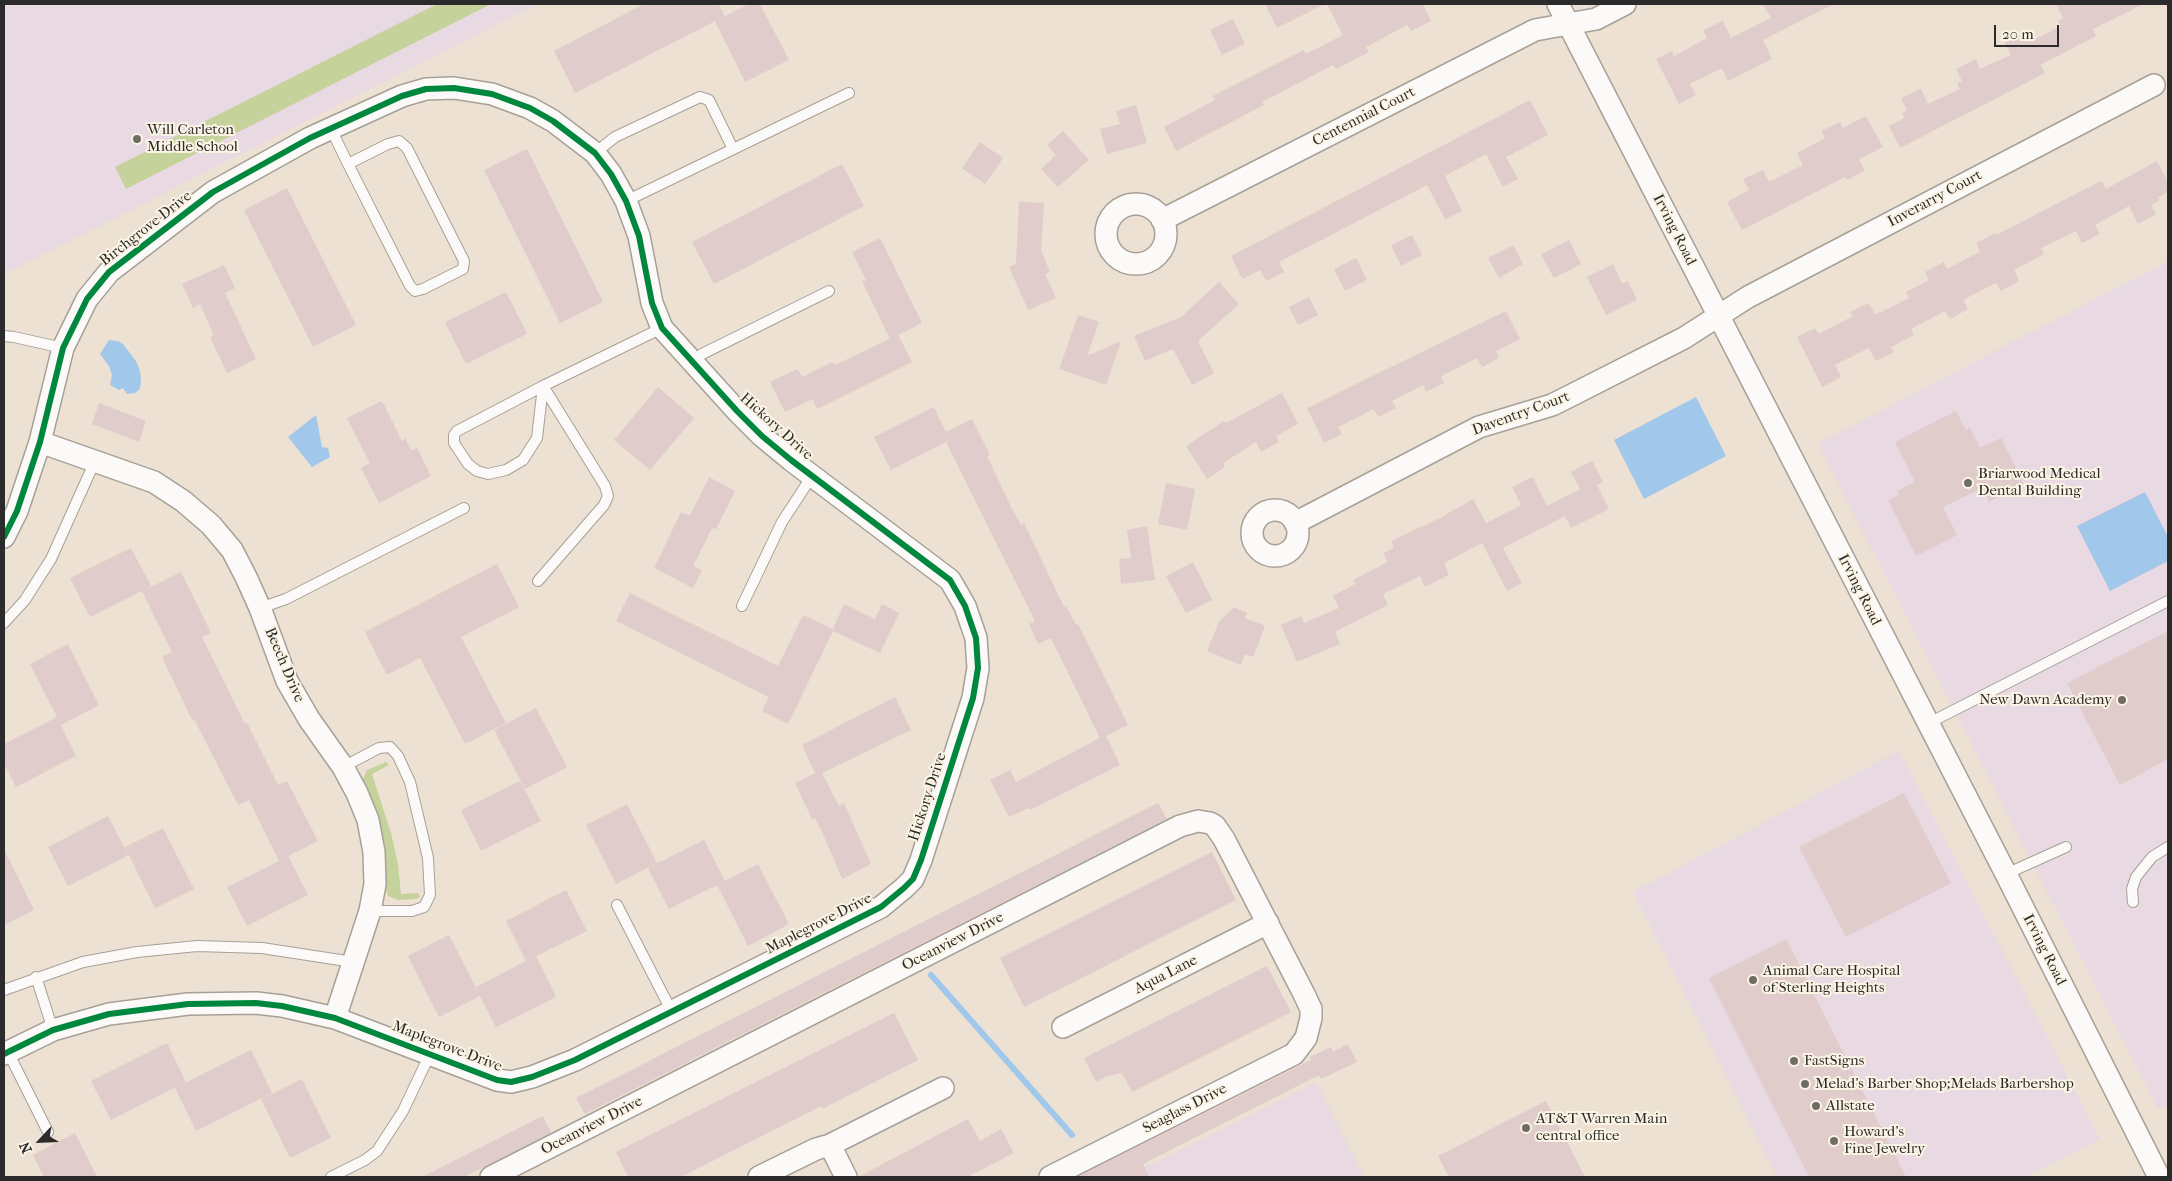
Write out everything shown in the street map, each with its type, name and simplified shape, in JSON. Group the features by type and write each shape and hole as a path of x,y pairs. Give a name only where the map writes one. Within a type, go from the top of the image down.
{"street":[{"name":"Irving Road","path":"1558,4 2160,1177"},
{"name":"Centennial Court","path":"1162,220 1535,30 1596,19 1625,4"},
{"name":"Inverarry Court","path":"1718,316 1748,297 2154,85"},
{"name":"Hickory Drive","path":"426,89 454,88 492,94 530,108 560,126 595,154 611,174 626,201 639,236 652,303 662,328 762,436 950,580 965,606 976,638 978,668 973,698 921,860"},
{"name":"Birchgrove Drive","path":"4,537 17,511 40,442 62,348 87,299 109,272 213,192 330,128 402,96 426,89"},
{"name":"Daventry Court","path":"1295,523 1479,427 1545,407 1570,396 1684,338 1718,316"},
{"name":"Beech Drive","path":"40,442 154,482 184,501 211,525 232,550 260,608 287,681 308,719 343,767 357,793 368,820 374,852 374,884 370,911 336,1018"},
{"name":"Oceanview Drive","path":"491,1177 1191,822 1205,821 1220,831 1311,1009 1310,1028"},
{"name":"Maplegrove Drive","path":"6,1053 53,1030 109,1014 188,1004 256,1002 336,1018 480,1075 511,1082 532,1077 575,1060 880,907 904,888 913,878 921,860"},
{"name":"Aqua Lane","path":"1063,1027 1268,923"},
{"name":"Seaglass Drive","path":"1050,1177 1294,1054 1310,1028"},
{"path":"759,1177 816,1149 830,1146 943,1088"},
{"path":"830,1146 846,1177"}],"lane":[{"path":"626,201 849,93"},
{"path":"595,154 615,137 700,97 709,100 733,149"},
{"path":"330,128 348,164 410,286 415,292 463,269 464,261 407,148 399,140 348,164"},
{"path":"694,362 702,354 829,291"},
{"path":"542,386 537,438 524,460 506,470 488,474 477,471 468,464 454,443 456,431 542,386 662,328"},
{"path":"4,336 14,336 62,348"},
{"path":"538,581 604,504 608,496 605,486 542,386"},
{"path":"4,624 25,600 51,559 95,462"},
{"path":"742,606 782,522 812,476"},
{"path":"260,608 286,599 464,508"},
{"path":"1927,724 2168,601"},
{"path":"343,767 380,748 390,747 398,756 410,782 428,858 430,895 424,907 412,910 370,911"},
{"path":"2006,874 2066,846"},
{"path":"2133,902 2132,889 2136,877 2152,857 2168,847"},
{"path":"617,905 672,1012"},
{"path":"4,990 36,977 101,959 137,952 197,946 262,948 353,962"},
{"path":"36,977 53,1030"},
{"path":"6,1053 48,1132"},
{"path":"331,1177 365,1160 377,1150 403,1111 430,1054"}],"shaded area":[{"name":"Will Carleton Middle School","path":"4,4 537,4 4,274"},
{"path":"2168,261 2168,1104 2158,1109 1818,444"},
{"path":"1899,751 2100,1139 2025,1177 1777,1177 1633,892"},
{"path":"1316,1082 1364,1177 1125,1177"}],"green space":[{"path":"437,4 491,4 126,189 115,167"},
{"path":"386,762 389,765 372,774 391,833 398,864 401,894 418,893 420,897 416,899 398,900 388,896 386,890 384,866 363,779 367,770"}],"water":[{"path":"109,340 118,341 123,344 136,361 141,381 140,389 135,393 127,394 123,388 119,390 110,385 112,375 109,366 100,354"},
{"path":"1696,397 1726,456 1644,499 1614,440"},
{"path":"316,415 322,447 328,448 330,457 312,467 288,437"},
{"path":"2145,492 2168,537 2168,561 2110,591 2077,526"}],"building":[{"path":"644,4 718,4 725,16 575,93 554,51"},
{"path":"749,4 760,4 789,60 745,82 715,21"},
{"path":"1265,4 1325,4 1277,28"},
{"path":"1327,4 1423,4 1431,21 1411,31 1407,25 1366,47 1369,52 1336,69 1333,65 1262,102 1264,105 1176,151 1164,127 1215,100 1213,96 1304,50 1306,54 1343,35"},
{"path":"1763,4 1834,4 1763,40 1772,59 1728,81 1722,68 1690,84 1696,95 1679,104 1656,59 1672,51 1674,56 1707,38 1703,30 1723,21 1731,38 1771,18"},
{"path":"2056,4 2144,4 2093,29 2096,36 2040,65 2045,73 1900,148 1889,126 1905,118 1902,113 1907,110 1901,98 1921,89 1928,104 1960,89 1957,83 1962,81 1956,69 1976,59 1980,69 2011,55 2005,43 2025,33 2029,42 2061,26 2058,21 2063,18"},
{"path":"1233,19 1245,44 1222,55 1210,30"},
{"path":"1530,100 1548,135 1506,157 1518,179 1503,187 1486,154 1445,176 1462,211 1445,219 1427,185 1279,262 1284,272 1266,281 1260,270 1242,279 1231,256"},
{"path":"1136,105 1147,143 1107,154 1100,129 1120,124 1116,111"},
{"path":"1866,116 1883,147 1859,159 1865,171 1847,180 1845,177 1742,230 1727,202 1749,190 1743,179 1763,170 1769,182 1803,165 1797,153 1825,138 1821,131 1840,122 1843,128"},
{"path":"1063,131 1089,160 1058,187 1041,169 1056,155 1047,145"},
{"path":"980,142 1003,158 985,184 962,168"},
{"path":"527,149 603,302 560,323 484,170"},
{"path":"2157,161 2168,182 2168,192 2158,197 2160,200 2151,205 2156,214 2138,224 2129,206 2095,225 2100,234 2082,243 2076,231 2041,248 2044,254 2014,270 2019,281 2001,291 1996,283 1963,300 1968,309 1950,319 1945,311 1911,329 1914,335 1891,347 1894,352 1876,361 1869,348 1835,365 1841,377 1822,387 1797,337 1815,328 1819,334 1853,316 1850,312 1869,303 1875,315 1909,298 1906,292 1929,280 1925,272 1944,262 1947,269 1980,252 1976,243 1995,233 1996,235 2101,181 2106,189"},
{"path":"842,164 864,206 714,284 692,242"},
{"path":"287,188 356,325 313,347 244,210"},
{"path":"1019,202 1044,203 1041,250 1050,272 1045,274 1056,298 1028,310 1009,267 1016,264"},
{"path":"1412,235 1422,255 1401,266 1391,245"},
{"path":"880,238 922,323 890,339 862,281 866,280 852,252"},
{"path":"1569,240 1581,264 1554,278 1541,254"},
{"path":"1513,245 1523,264 1499,278 1488,258"},
{"path":"1356,258 1367,280 1345,291 1334,269"},
{"path":"1613,264 1622,284 1628,281 1637,300 1606,315 1587,277"},
{"path":"224,265 235,288 225,293 256,359 227,373 210,337 214,336 200,304 193,308 182,284"},
{"path":"1219,282 1239,304 1198,341 1214,373 1192,385 1173,349 1145,361 1134,336 1181,317"},
{"path":"506,292 527,334 466,364 445,322"},
{"path":"1309,297 1318,315 1298,325 1289,307"},
{"path":"1506,311 1520,339 1496,351 1499,358 1482,367 1477,358 1441,376 1444,383 1426,392 1423,385 1392,401 1396,408 1378,417 1374,409 1338,427 1342,434 1324,443 1307,408"},
{"path":"1078,315 1099,322 1087,356 1121,341 1106,385 1057,368 1060,367"},
{"path":"898,335 912,362 817,409 813,399 785,412 770,382 798,369 802,377 833,362 835,365"},
{"path":"658,387 694,418 650,470 614,440"},
{"path":"1282,393 1298,424 1276,436 1279,442 1261,452 1256,442 1223,463 1225,467 1207,479 1186,446 1224,421 1226,423"},
{"path":"382,401 402,441 406,439 411,451 417,448 431,476 379,503 361,468 370,463 347,418"},
{"path":"99,403 146,421 139,442 92,424"},
{"path":"934,407 946,432 972,419 990,455 987,456 1011,507 1021,525 1024,523 1064,607 1066,606 1076,625 1078,624 1128,725 1106,736 1120,765 1030,810 1028,808 1009,817 990,780 1010,770 1016,782 1100,738 1051,638 1038,644 1029,624 1035,621 946,442 891,470 874,437"},
{"name":"Briarwood Medical Dental Building","path":"1956,411 1966,430 1970,428 1980,448 2001,438 2024,484 1989,502 1982,488 1943,507 1957,535 1916,556 1888,500 1899,495 1897,491 1915,482 1895,442"},
{"path":"1592,461 1603,482 1597,485 1609,509 1571,528 1565,516 1503,548 1522,583 1507,591 1482,543 1444,563 1449,575 1425,587 1420,576 1383,594 1388,605 1335,632 1340,644 1297,662 1281,625 1301,616 1304,623 1339,608 1333,596 1355,584 1353,580 1388,562 1383,553 1394,548 1391,541 1440,518 1473,499 1486,523 1521,505 1512,487 1533,477 1547,506 1580,489 1571,472"},
{"path":"709,477 735,491 716,529 712,528 693,566 702,570 693,588 654,568 681,512 690,516"},
{"path":"1166,483 1195,489 1187,530 1158,524"},
{"path":"1147,526 1155,580 1121,584 1119,559 1131,558 1127,530"},
{"path":"131,548 151,586 145,590 181,572 211,633 202,637 245,724 247,723 278,785 287,781 318,841 288,856 308,895 247,926 227,887 279,861 249,800 238,805 194,719 192,720 162,657 172,652 142,591 90,617 70,578"},
{"path":"1193,562 1212,600 1186,613 1166,576"},
{"path":"497,564 519,607 461,637 506,723 465,744 420,658 387,675 365,632"},
{"path":"630,593 778,666 803,615 833,629 844,604 875,619 882,604 899,613 880,653 833,631 788,724 762,711 769,697 616,621"},
{"path":"1234,607 1247,613 1245,618 1265,626 1253,657 1245,654 1241,665 1207,651 1219,622"},
{"name":"New Dawn Academy","path":"2168,631 2168,759 2120,785 2067,683"},
{"path":"68,644 99,705 61,725 76,756 16,787 4,763 4,744 57,717 30,664"},
{"path":"895,697 911,730 822,773 839,806 844,803 871,864 842,879 823,834 815,818 812,819 795,783 815,773 802,745"},
{"path":"536,708 567,767 525,789 494,730"},
{"path":"520,781 541,821 481,851 461,810"},
{"path":"1904,793 1951,883 1846,937 1799,847"},
{"path":"1158,803 1167,819 585,1114 576,1098"},
{"path":"627,804 657,863 616,884 586,825"},
{"path":"108,816 128,855 125,847 163,828 194,889 155,908 129,855 68,886 48,847"},
{"path":"704,840 725,881 669,909 648,868"},
{"path":"4,849 34,910 4,925"},
{"path":"1212,852 1236,900 1024,1007 1000,958"},
{"path":"758,864 789,924 748,946 717,885"},
{"path":"566,890 587,931 536,956 556,997 496,1027 480,996 439,1017 408,956 449,935 479,994 476,987 526,961 506,921"},
{"path":"1786,939 1906,1177 1809,1177 1766,1092 1709,978"},
{"path":"1267,966 1291,1012 1132,1092 1122,1073 1108,1076 1096,1082 1084,1058"},
{"path":"894,1013 918,1060 822,1109 821,1106 681,1177 628,1177 616,1152"},
{"path":"167,1043 186,1082 111,1120 91,1081"},
{"path":"1348,1044 1357,1062 1321,1079 1319,1075 1143,1164 1149,1177 1077,1177 1311,1060 1310,1057 1331,1047 1333,1052"},
{"path":"251,1050 272,1093 196,1131 175,1088"},
{"path":"302,1079 331,1138 290,1158 261,1099"},
{"name":"AT&T Warren Main central office","path":"1546,1101 1585,1177 1449,1177 1438,1156"},
{"path":"543,1116 551,1133 484,1167 463,1177 422,1177"},
{"path":"968,1119 980,1141 1001,1129 1014,1153 967,1177 858,1177"},
{"path":"75,1133 97,1177 44,1177 33,1155"}],"waterway":[{"path":"931,975 1072,1135"}],"cycle path":[{"path":"4,537 17,511 40,442 63,348 87,299 109,272 213,192 310,138 402,96 426,89 454,88 492,94 530,108 553,121 595,153 611,174 626,201 639,236 652,303 662,328 762,436 950,580 965,606 976,638 978,668 973,698 921,860 913,879 904,888 881,907 575,1060 532,1077 511,1082 497,1080 335,1018 282,1006 256,1003 188,1004 109,1014 53,1030 4,1054"}],"place":[{"name":"Will Carleton Middle School","path":"137,139"},
{"name":"Briarwood Medical Dental Building","path":"1968,483"},
{"name":"New Dawn Academy","path":"2122,700"},
{"name":"Animal Care Hospital of Sterling Heights","path":"1753,980"},
{"name":"FastSigns","path":"1794,1061"},
{"name":"Melad's Barber Shop;Melads Barbershop","path":"1805,1084"},
{"name":"Allstate","path":"1816,1106"},
{"name":"AT&T Warren Main central office","path":"1526,1128"},
{"name":"Howard's Fine Jewelry","path":"1834,1141"}]}
